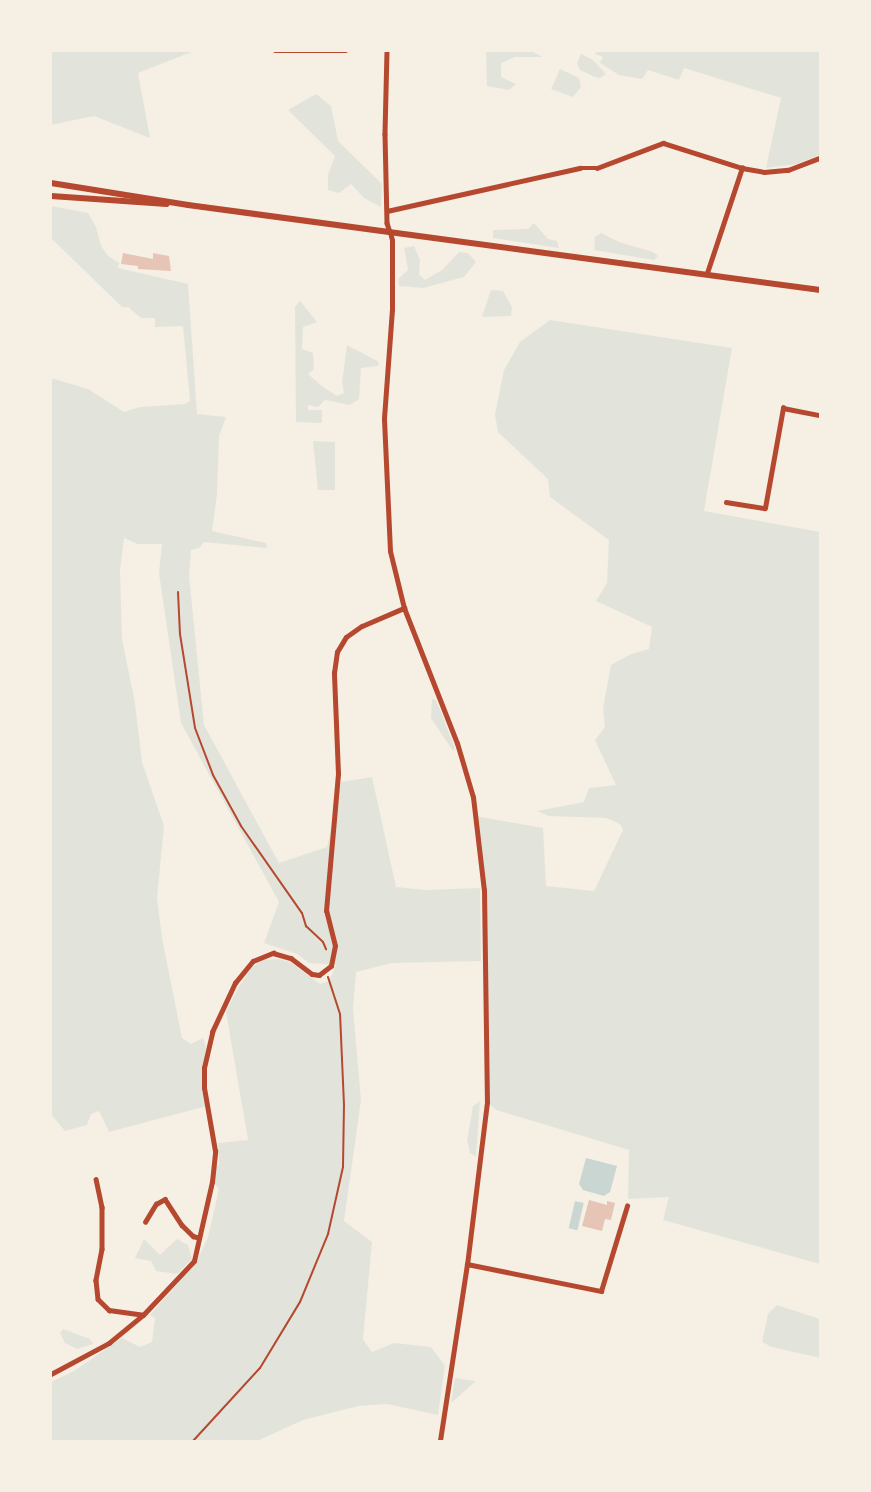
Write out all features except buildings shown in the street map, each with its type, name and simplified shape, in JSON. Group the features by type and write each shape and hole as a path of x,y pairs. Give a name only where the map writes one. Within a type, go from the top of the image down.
{"main road":[{"path":"51,183 188,205 820,290"},
{"path":"51,196 188,205"}],"street":[{"path":"275,51 346,51"},
{"path":"387,51 387,212 390,232 392,309 384,419 390,550 404,608 457,743 473,797 484,890 487,1102 467,1264 440,1441"},
{"path":"387,212 580,168 597,168 663,143 742,168 764,172 788,170 820,158"},
{"path":"707,273 742,168"},
{"path":"726,502 765,508 783,408 820,415"},
{"path":"51,1374 109,1342 143,1315 194,1262 212,1182 214,1151 204,1088 204,1068 213,1032 235,983 253,961 273,953 291,958 312,974 326,972 335,958 326,911 338,774 334,673 337,652 346,637 362,626 404,608"},
{"path":"96,1179 102,1207 102,1249 96,1280 98,1299 109,1310 143,1315"},
{"path":"145,1222 156,1204 165,1199 182,1225 193,1236 200,1238"},
{"path":"467,1264 601,1292 627,1206"}],"path":[{"path":"178,592 181,644 195,728 213,776 241,826 302,913 306,926 323,942 329,956"},
{"path":"193,1441 260,1368 300,1302 328,1234 342,1167 345,1105 340,1014 326,972"}],"shaded area":[{"path":"51,51 194,51 138,73 150,138 94,116 51,125"},
{"path":"486,51 531,51 543,57 515,57 501,63 501,77 516,84 509,90 487,86"},
{"path":"597,51 820,51 820,155 796,164 766,168 781,98 684,68 679,80 648,70 642,79 619,75 600,63 603,57 595,54"},
{"path":"581,54 593,60 606,74 600,78 580,70 577,63"},
{"path":"560,69 579,78 581,87 573,97 551,89"},
{"path":"316,94 331,106 338,141 382,184 381,207 364,198 351,184 339,193 328,190 328,175 335,156 288,110"},
{"path":"51,206 88,213 96,227 101,246 108,256 119,263 118,268 188,284 197,414 226,417 219,436 217,494 212,531 266,543 267,548 204,542 199,548 191,550 189,575 204,725 279,863 327,847 341,782 372,777 396,887 427,890 480,888 481,961 392,963 356,972 353,1008 361,1100 344,1221 372,1242 363,1339 372,1352 394,1343 431,1347 445,1366 438,1415 387,1404 358,1406 303,1420 257,1441 51,1441 51,1382 74,1371 122,1338 140,1347 152,1342 155,1318 150,1315 197,1261 208,1237 219,1189 215,1184 215,1169 219,1164 218,1143 248,1140 226,1012 238,988 252,967 263,960 279,959 290,962 320,984 329,981 336,965 309,963 297,954 264,943 279,902 181,723 159,573 162,544 138,544 124,538 120,571 122,639 135,703 142,762 164,826 157,898 162,938 182,1038 191,1044 203,1038 207,1050 204,1068 207,1106 109,1132 99,1111 91,1114 87,1125 65,1131 51,1114 51,378 88,389 124,412 140,407 185,404 190,401 183,326 155,327 155,318 141,318 128,307 122,307 51,238"},
{"path":"534,223 548,239 557,241 559,248 493,238 493,230 528,229"},
{"path":"601,233 619,242 653,252 658,256 654,260 594,250 595,237"},
{"path":"414,246 420,260 419,274 425,280 442,270 459,252 468,253 476,262 464,277 423,288 399,286 398,279 408,270 404,248"},
{"path":"491,290 503,291 512,307 511,316 482,317"},
{"path":"300,301 317,322 303,327 302,349 313,353 314,369 308,374 323,387 337,396 344,393 342,382 347,345 379,362 378,366 361,368 359,399 350,405 325,400 318,407 308,405 308,410 322,410 322,423 296,422 295,307"},
{"path":"550,320 732,348 704,511 820,532 820,1264 663,1220 669,1197 628,1199 629,1150 496,1110 487,1102 484,890 475,816 543,828 546,886 594,891 623,830 620,824 606,818 549,816 537,811 584,802 589,788 616,785 595,740 605,727 603,708 611,665 631,654 649,649 652,627 596,601 607,583 609,540 550,497 548,479 498,432 495,415 504,370 520,342"},
{"path":"313,441 335,442 335,490 318,490"},
{"path":"432,699 436,700 455,748 453,751 431,718"},
{"path":"480,1101 476,1157 470,1153 467,1141 473,1106"},
{"path":"586,1158 617,1166 610,1192 604,1196 583,1190 579,1184"},
{"path":"575,1201 584,1203 577,1230 569,1228"},
{"path":"144,1239 160,1255 177,1239 188,1245 192,1259 177,1274 156,1271 151,1261 135,1258"},
{"path":"777,1305 820,1319 820,1358 772,1347 762,1342 768,1314"},
{"path":"63,1329 90,1339 93,1344 77,1349 65,1343 60,1333"},
{"path":"455,1378 476,1381 451,1403"}]}
